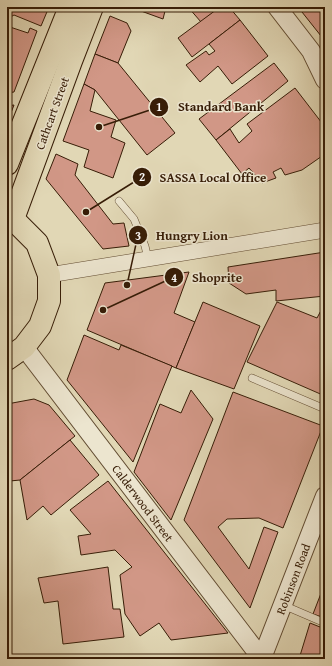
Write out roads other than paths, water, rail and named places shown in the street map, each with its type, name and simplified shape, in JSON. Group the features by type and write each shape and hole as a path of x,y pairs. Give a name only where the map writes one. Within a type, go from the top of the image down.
{"highway":[{"name":"Cathcart Street","path":"7,164 70,7"},
{"name":"Cathcart Street","path":"10,217 92,7"},
{"path":"10,217 37,243 49,275 49,301 40,326 16,353"}],"street":[{"path":"276,7 318,56 325,80"},
{"path":"49,275 325,230"},
{"name":"Calderwood Street","path":"16,353 262,659"},
{"name":"Robinson Road","path":"262,659 325,496"}],"lane":[{"path":"119,200 134,219 145,246 148,259"},
{"path":"252,378 325,409"},
{"path":"282,605 325,623"}],"place":[{"name":"Standard Bank","path":"99,127"},
{"name":"SASSA Local Office","path":"86,212"},
{"name":"Hungry Lion","path":"127,285"},
{"name":"Shoprite","path":"103,310"}]}
